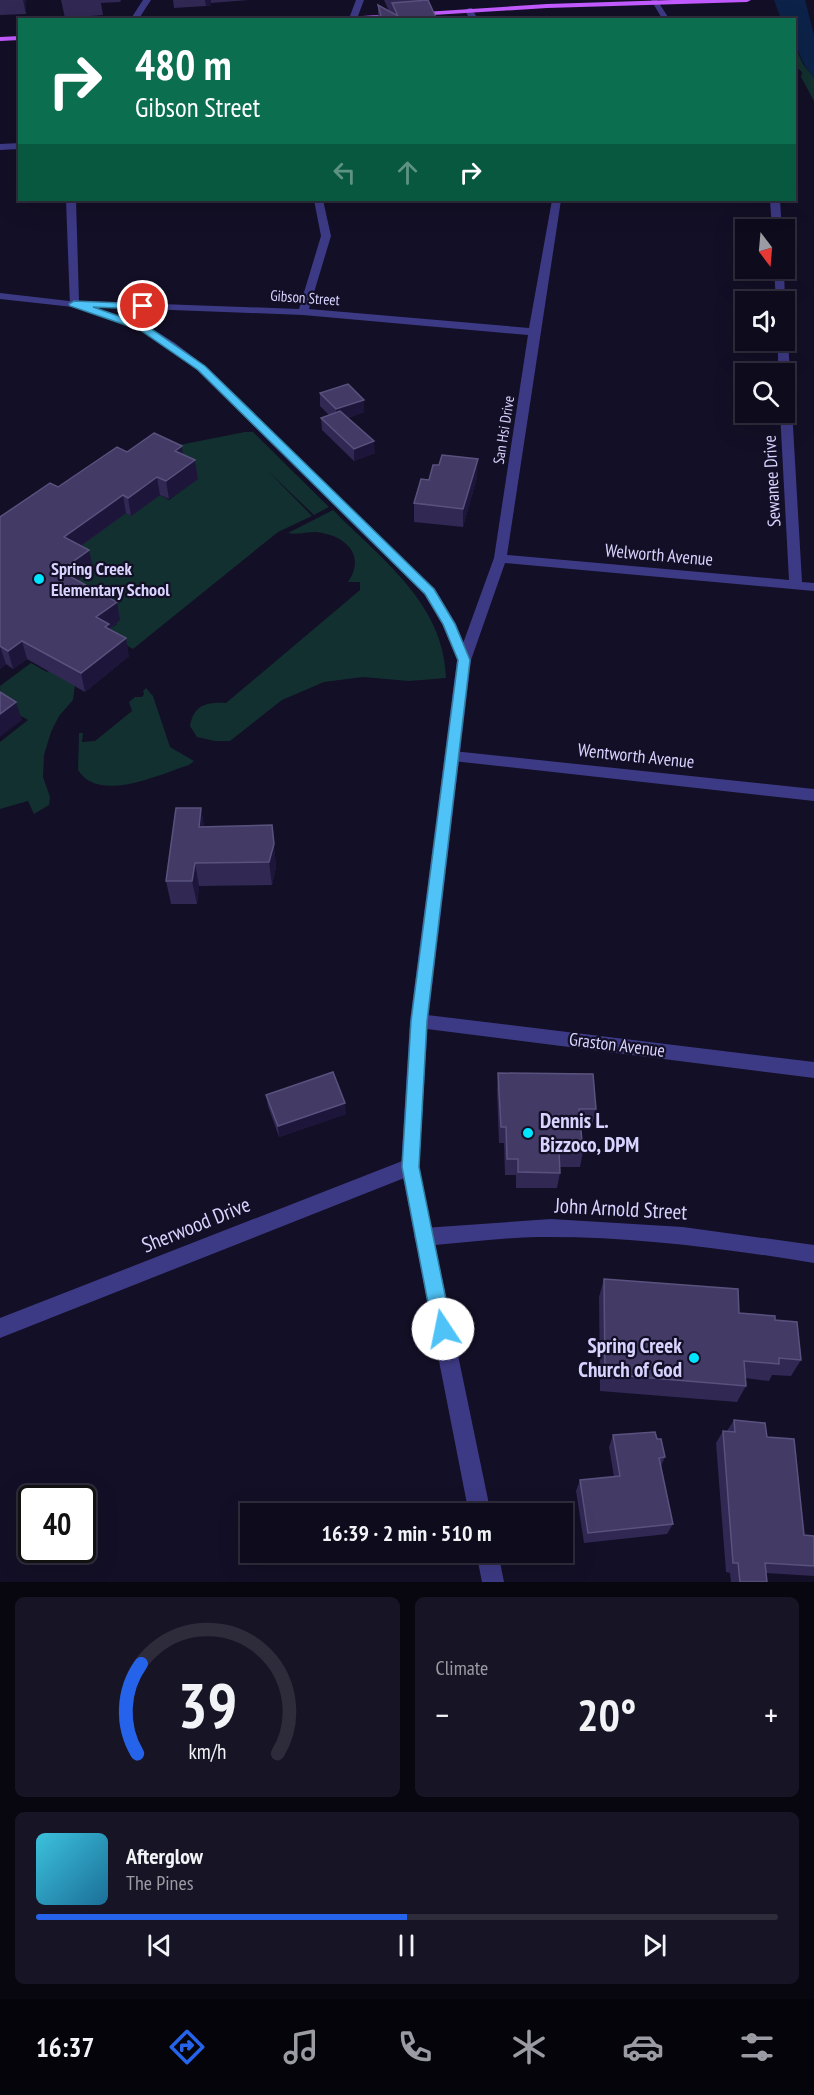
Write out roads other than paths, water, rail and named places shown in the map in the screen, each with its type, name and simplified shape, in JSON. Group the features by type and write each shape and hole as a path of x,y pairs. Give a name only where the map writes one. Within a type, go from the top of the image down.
{"main road":[{"path":"328,18 547,3 747,0"},
{"path":"0,39 18,38"}],"street":[{"path":"135,18 147,0"},
{"path":"354,16 360,0"},
{"path":"654,2 666,18"},
{"path":"469,10 473,18"},
{"path":"0,147 18,146"},
{"path":"71,201 74,304"},
{"path":"303,312 326,236 319,201"},
{"name":"San Hsi Drive","path":"478,1503 410,1167 419,1021 464,660 500,558 534,332 557,201"},
{"path":"775,201 776,219"},
{"path":"0,296 74,304 144,328 201,368 430,592 449,624 464,660"},
{"name":"Gibson Street","path":"74,304 303,312 534,332"},
{"name":"Sewanee Drive","path":"787,423 796,585"},
{"name":"Welworth Avenue","path":"500,558 814,587"},
{"name":"Wentworth Avenue","path":"453,756 814,795"},
{"name":"Graston Avenue","path":"419,1021 814,1070"},
{"name":"Sherwood Drive","path":"0,1329 410,1167"},
{"name":"John Arnold Street","path":"424,1237 560,1229 674,1234 754,1243 814,1254"},
{"path":"489,1563 493,1582"}],"water":[{"path":"774,0 805,0 814,35 814,78 798,50 796,18 781,18"}],"place":[{"name":"Spring Creek Elementary School","path":"39,579"},
{"name":"Dennis L. Bizzoco, DPM","path":"528,1133"},
{"name":"Spring Creek Church of God","path":"694,1358"}]}
